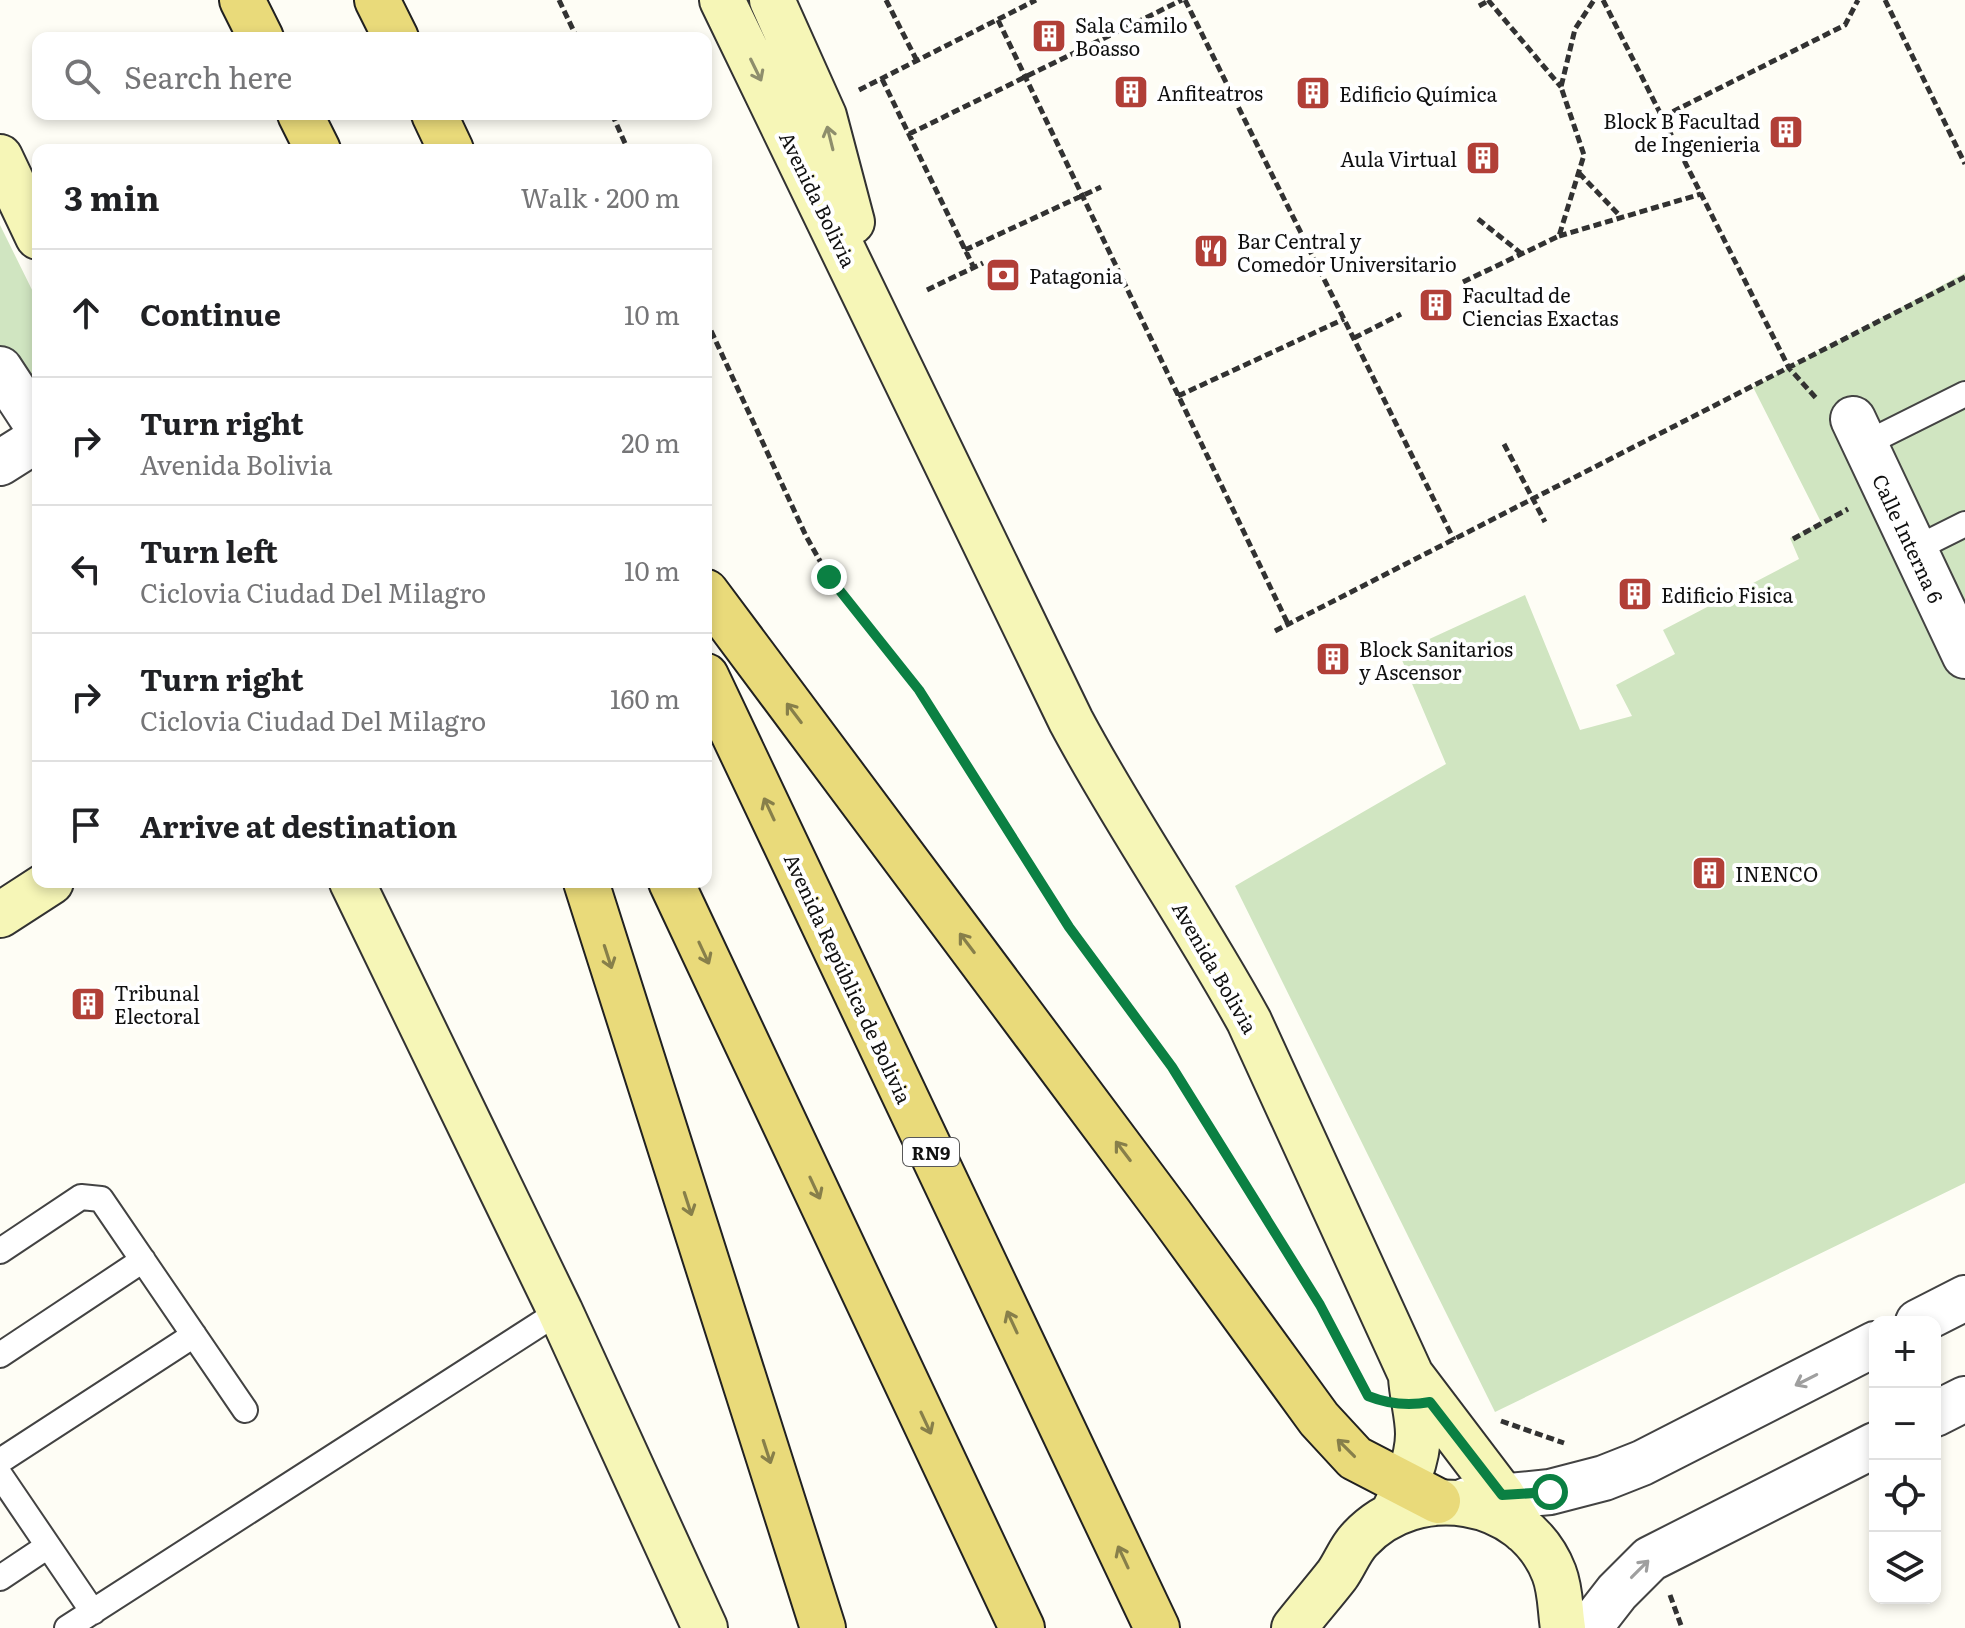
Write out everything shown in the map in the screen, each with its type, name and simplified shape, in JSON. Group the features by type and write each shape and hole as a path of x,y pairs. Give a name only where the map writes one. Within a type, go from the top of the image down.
{"main road":[{"path":"377,0 393,32"},
{"path":"390,0 402,32"},
{"path":"303,120 315,144"},
{"path":"437,120 448,144"},
{"path":"712,600 1161,1201 1319,1419 1355,1458 1424,1500"},
{"name":"Avenida República de Bolivia","path":"712,689 1157,1628"},
{"path":"588,888 823,1628"},
{"path":"674,888 1022,1628"}],"street":[{"name":"Avenida Bolivia","path":"722,0 1071,721 1104,782 1221,970 1249,1021 1412,1390 1541,1550 1554,1573 1569,1627"},
{"name":"Avenida Bolivia","path":"772,0 824,116 857,236 916,398"},
{"path":"0,157 32,224"},
{"path":"0,369 32,418"},
{"name":"Calle Interna 6","path":"1848,423 1963,646"},
{"path":"0,463 32,443"},
{"path":"0,915 42,888"},
{"path":"355,888 560,1311 705,1628"},
{"path":"1930,1316 1965,1298"},
{"path":"1294,1628 1360,1539 1424,1500 1512,1512 1550,1492 1604,1478 1642,1463 1869,1347"},
{"path":"1412,1390 1418,1434 1416,1451 1424,1500"},
{"path":"1941,1411 1965,1399"},
{"path":"1569,1627 1617,1592 1650,1559 1869,1448"},
{"path":"1330,1628 1336,1575"}],"lane":[{"path":"1848,423 1965,394"},
{"path":"1915,549 1965,524"},
{"path":"0,1251 81,1197 101,1199 245,1410"},
{"path":"0,1355 143,1260"},
{"path":"67,1628 560,1311"},
{"path":"0,1461 194,1335"},
{"path":"0,1475 93,1612"},
{"path":"0,1578 48,1546"}],"path":[{"path":"559,0 574,32"},
{"path":"886,0 917,61"},
{"path":"851,94 1036,0"},
{"path":"909,134 1184,0 1454,540"},
{"path":"1479,6 1489,0 1561,87 1584,155 1559,236"},
{"path":"1561,87 1575,29 1594,0"},
{"path":"1603,0 1789,368 1848,423"},
{"path":"1662,117 1845,25 1858,0"},
{"path":"1885,0 1965,164"},
{"path":"998,20 1288,624"},
{"path":"882,79 974,268"},
{"path":"615,120 625,144"},
{"path":"1579,173 1623,219"},
{"path":"965,250 1101,187"},
{"path":"1463,282 1559,236 1701,194"},
{"path":"1478,219 1522,254"},
{"path":"927,290 983,263"},
{"path":"1275,631 1965,277"},
{"path":"1354,338 1401,314"},
{"path":"1178,396 1344,319"},
{"path":"712,333 806,536 829,577 919,690 1069,927 1172,1067 1320,1305 1368,1396 1380,1401 1412,1390"},
{"path":"1504,444 1545,522"},
{"path":"1793,539 1855,506"},
{"path":"1495,1419 1582,1450 1604,1478"},
{"path":"1650,1559 1675,1606 1682,1628"}],"green space":[{"path":"0,225 32,290 32,400 0,350"},
{"path":"1965,273 1965,1183 1495,1412 1235,886 1446,764 1399,653 1525,595 1580,730 1632,716 1616,685 1675,654 1663,630 1799,559 1790,538 1821,522 1753,387"}],"place":[{"name":"Sala Camilo Boasso","path":"1049,36"},
{"name":"Anfiteatros","path":"1131,92"},
{"name":"Edificio Química","path":"1313,93"},
{"name":"Block B Facultad de Ingenieria","path":"1786,132"},
{"name":"Aula Virtual","path":"1483,158"},
{"name":"Bar Central y Comedor Universitario","path":"1211,251"},
{"name":"Patagonia","path":"1003,275"},
{"name":"Facultad de Ciencias Exactas","path":"1436,305"},
{"name":"Edificio Fisica","path":"1635,594"},
{"name":"Block Sanitarios y Ascensor","path":"1333,659"},
{"name":"INENCO","path":"1709,873"},
{"name":"Tribunal Electoral","path":"88,1004"}],"route":[{"path":"829,577 919,690 1069,927 1172,1067 1320,1305 1368,1396 1380,1401 1413,1405 1430,1402 1502,1495 1550,1492"}]}
